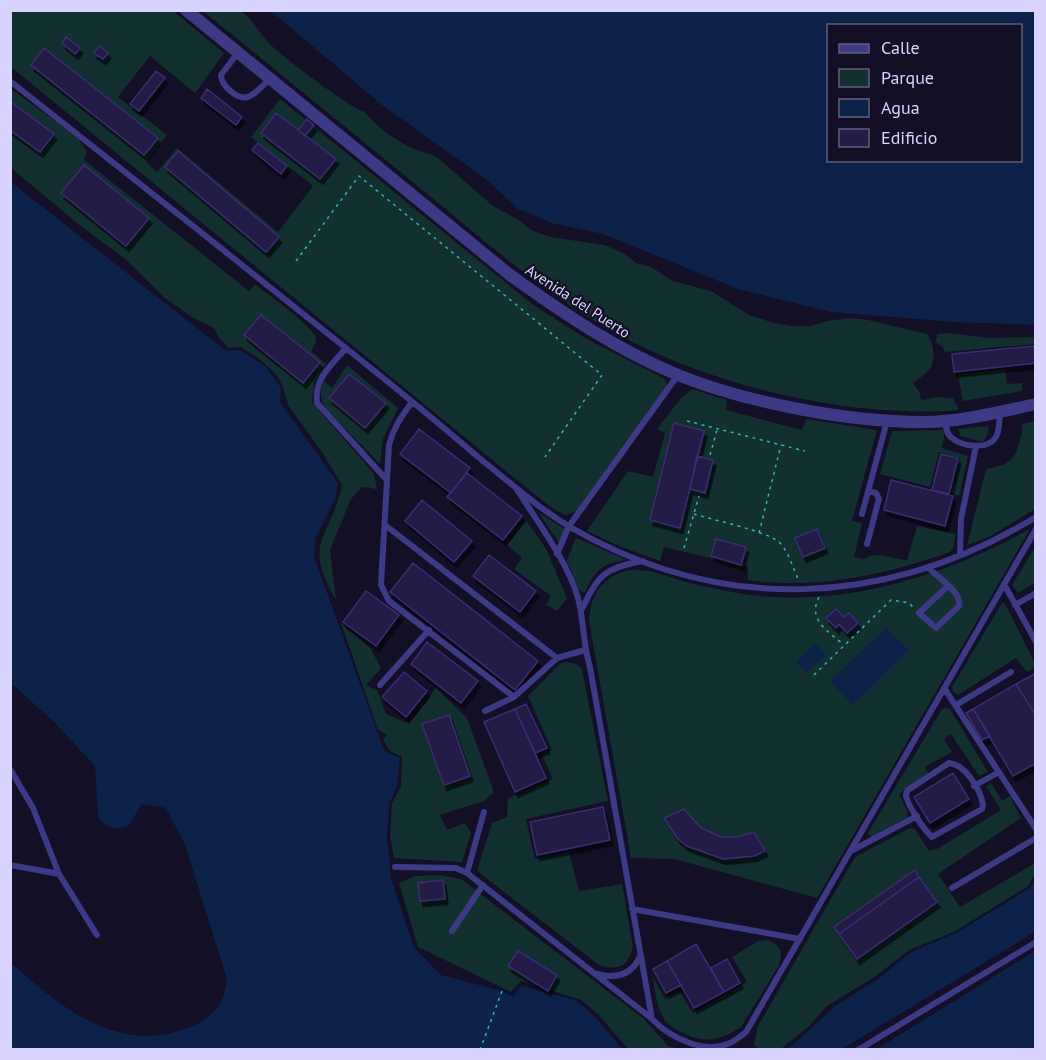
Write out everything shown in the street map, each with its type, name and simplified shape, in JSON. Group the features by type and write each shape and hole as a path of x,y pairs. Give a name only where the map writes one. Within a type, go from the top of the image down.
{"street":[{"name":"Avenida del Puerto","path":"186,10 510,275 561,312 614,343 678,375 788,406 888,420 925,422 945,420 1035,404"}],"lane":[{"path":"237,54 221,75 224,85 239,97 251,96 270,79"},
{"path":"10,81 346,348 516,488 569,526 644,561 695,578 748,587 790,591 866,583 928,567 960,555 1005,536 1035,518"},
{"path":"346,348 318,383 317,403 386,478"},
{"path":"557,554 569,526 678,375"},
{"path":"412,402 392,433 388,445 381,585 389,601 514,697"},
{"path":"945,420 946,430 953,440 976,446 988,445 999,430 1000,412"},
{"path":"862,514 888,420"},
{"path":"960,555 961,519 976,446"},
{"path":"516,488 557,554 574,588 580,611 585,650 652,1019"},
{"path":"867,544 879,499 876,493 868,491"},
{"path":"385,525 557,658"},
{"path":"395,867 456,868 467,873 672,1036 686,1043 715,1046 731,1043 746,1032 1035,529"},
{"path":"580,611 600,576 625,564 644,561"},
{"path":"928,567 948,586 960,598 959,606 938,628 933,627 919,613 948,586"},
{"path":"1004,584 1035,642"},
{"path":"1015,604 1035,593"},
{"path":"380,685 429,630"},
{"path":"486,711 514,697 557,658 585,650"},
{"path":"956,705 1011,672"},
{"path":"944,688 1035,829"},
{"path":"949,763 961,767 983,800 982,809 935,837 929,835 917,816 906,799 908,790 949,763"},
{"path":"10,769 33,808 59,874 97,935"},
{"path":"974,786 999,772"},
{"path":"467,873 484,812"},
{"path":"850,852 917,816"},
{"path":"952,888 1035,838"},
{"path":"10,865 59,874"},
{"path":"452,931 483,885"},
{"path":"632,909 800,939"},
{"path":"858,1050 1035,942"},
{"path":"592,972 609,976 624,974 637,964 640,956"},
{"path":"731,1043 735,1050"}],"path":[{"path":"296,261 359,176 602,375 545,457"},
{"path":"687,421 805,451"},
{"path":"710,455 717,429"},
{"path":"759,533 781,445"},
{"path":"684,548 699,496"},
{"path":"694,514 759,533 779,542 798,579"},
{"path":"819,596 815,604 814,615 819,624 844,645"},
{"path":"814,675 891,600 909,603 919,613"},
{"path":"480,1050 502,991"}],"green space":[{"path":"10,11 173,11 224,53 195,93 150,56 118,97 167,135 146,162 157,172 177,148 278,232 313,186 251,137 280,99 532,304 585,338 665,379 667,385 665,391 578,511 565,515 549,506 11,67"},
{"path":"203,11 241,11 274,48 300,69 346,102 365,112 395,139 438,158 493,206 519,220 531,230 550,237 605,245 623,253 636,263 651,267 673,281 711,291 749,315 774,323 811,326 827,321 852,318 927,334 933,347 933,362 926,373 913,383 919,391 921,400 938,397 953,398 959,410 874,409 830,404 786,395 741,384 699,370 621,336 571,306 523,272"},
{"path":"10,88 78,138 87,152 84,160 249,291 255,284 299,318 313,333 316,340 311,351 326,364 314,382 312,402 374,474 377,489 362,487 351,499 330,550 336,600 326,580 320,551 342,485 322,452 288,405 283,387 276,374 241,347 229,348 214,328 192,317 165,298 124,258 82,227 11,168"},
{"path":"949,333 989,338 1035,337 1035,344 944,352 943,347 936,342 937,334"},
{"path":"347,365 398,408 383,439 380,464 326,409 322,399 321,388 324,381 332,388"},
{"path":"1005,369 1007,384 1022,383 1022,391 963,401 958,374"},
{"path":"692,389 727,400 726,410 802,430 806,419 877,430 852,521 862,523 854,557 864,559 881,555 907,560 917,526 956,534 953,549 950,552 876,574 825,582 774,583 748,580 748,567 664,547 660,561 587,531 628,471 653,477 665,433 657,429 682,397"},
{"path":"1035,421 1035,509 989,537 967,545 986,469 1003,465 1011,459 1019,444 1022,424"},
{"path":"989,426 983,442 960,436 958,429"},
{"path":"945,430 942,448 968,456 959,496 951,493 960,458 939,452 930,487 880,474 892,431"},
{"path":"538,512 566,530 560,544"},
{"path":"526,520 546,549 567,598 557,611 546,605 551,596 514,569 522,558 507,545"},
{"path":"1030,529 817,898 674,859 631,858 589,621 591,605 597,591 607,580 622,572 640,570 731,592 775,597 813,597 851,593 925,575 962,562"},
{"path":"576,538 627,560 612,563 600,569 585,593 579,590 566,562"},
{"path":"1035,547 1035,583 1018,593 1012,585"},
{"path":"1002,603 1005,604 1035,667 1027,672 1016,658 958,695 953,692 952,687"},
{"path":"341,623 371,649 381,668 366,685 377,690 386,714 409,724 436,688 467,718 494,792 484,801 440,815 447,830 465,823 471,833 462,862 394,858 390,836 392,803 401,786 402,757 390,751 383,740 387,735 378,730"},
{"path":"561,663 576,664 582,669 608,801 526,819 535,859 569,852 579,891 622,884 633,947 625,963 612,968 599,965 477,871 492,823 507,817 508,798 553,779 542,755 552,750 528,696"},
{"path":"942,709 950,709 988,772 979,776 951,734 944,739 952,752 925,767 929,775 899,794 908,813 907,817 870,836 868,833"},
{"path":"992,784 1002,801 1010,796 1021,818 938,874 960,907 1035,863 1035,876 1028,886 954,932 909,950 876,976 827,1006 809,1026 781,1049 757,1049 754,1044 758,1026 855,857 910,828 915,829 929,851 937,849 1001,810 986,786"},
{"path":"439,875 461,879 644,1019 668,1046 679,1049 628,1049 598,1014 581,1000 521,981 511,992 418,947 399,883 415,876"},
{"path":"767,940 779,947 780,962 741,1027 720,1038 698,1039 672,1027 666,1021 658,1004 653,977 665,999 679,991 693,1013 747,982 732,957 758,941"}],"water":[{"path":"271,11 1035,11 1035,325 954,322 831,312 738,289 603,234 552,223 518,209 487,180 382,105"},
{"path":"11,182 226,351 240,350 267,368 281,388 280,402 338,483 336,497 315,539 314,557 384,750 400,758 397,786 389,804 387,837 391,878 414,948 441,975 502,991 513,997 521,986 576,1000 597,1019 622,1049 11,1049 11,963 51,997 73,1012 95,1024 118,1032 142,1036 168,1034 195,1025 209,1017 222,1001 227,979 185,845 166,808 142,804 128,826 115,829 101,822 98,816 95,766 53,721 11,683"},
{"path":"886,628 909,650 853,705 830,681"},
{"path":"815,643 826,655 806,672 796,661"},
{"path":"1035,878 1035,1049 786,1050 835,1006 878,979 911,952 956,933 1030,888"}],"pier":[{"path":"1035,932 1035,951 875,1050 842,1049"}],"building":[{"path":"66,37 80,48 75,54 62,43"},
{"path":"99,46 108,53 103,59 94,53"},
{"path":"44,48 158,138 144,155 31,65"},
{"path":"156,71 165,78 139,111 130,104"},
{"path":"207,89 242,117 236,125 201,98"},
{"path":"10,101 54,134 40,152 10,130"},
{"path":"276,113 336,159 320,179 261,133"},
{"path":"307,119 314,125 305,136 298,130"},
{"path":"258,143 287,166 281,174 252,150"},
{"path":"178,151 279,237 266,252 165,167"},
{"path":"84,165 149,218 126,246 61,193"},
{"path":"261,315 320,362 303,383 244,335"},
{"path":"1034,346 1036,363 954,372 952,354"},
{"path":"349,374 386,403 365,428 329,398"},
{"path":"674,423 704,431 680,528 650,520"},
{"path":"419,429 470,468 451,493 400,454"},
{"path":"941,454 958,458 949,494 932,490"},
{"path":"697,456 713,460 705,493 690,489"},
{"path":"467,473 522,516 503,540 447,497"},
{"path":"891,480 953,496 945,526 884,510"},
{"path":"422,500 472,541 454,562 405,521"},
{"path":"817,529 825,548 803,557 795,538"},
{"path":"716,539 746,547 741,565 711,556"},
{"path":"489,555 536,591 520,612 473,576"},
{"path":"413,563 538,661 515,690 390,592"},
{"path":"366,591 399,615 376,646 343,622"},
{"path":"836,609 844,617 849,613 858,623 847,633 839,624 836,628 826,618"},
{"path":"427,642 478,681 461,703 411,664"},
{"path":"404,672 427,691 406,717 382,697"},
{"path":"1036,673 1036,716 1016,684"},
{"path":"1016,684 1036,716 1036,763 1013,776 973,709"},
{"path":"526,704 547,748 535,753 515,709"},
{"path":"515,709 546,778 515,792 484,722"},
{"path":"973,709 990,736 982,740 966,713"},
{"path":"449,715 470,776 444,785 422,724"},
{"path":"953,773 969,799 930,823 914,797"},
{"path":"603,807 610,840 537,855 530,822"},
{"path":"684,809 701,828 721,837 738,837 754,832 765,851 754,856 723,859 687,846 678,839 664,818"},
{"path":"915,870 919,877 839,934 834,927"},
{"path":"919,877 937,902 857,959 839,934"},
{"path":"443,880 445,899 420,901 418,883"},
{"path":"696,944 724,992 694,1008 667,961"},
{"path":"518,951 557,975 548,991 508,966"},
{"path":"727,959 740,983 724,992 711,968"},
{"path":"667,961 681,985 666,993 653,969"}]}
